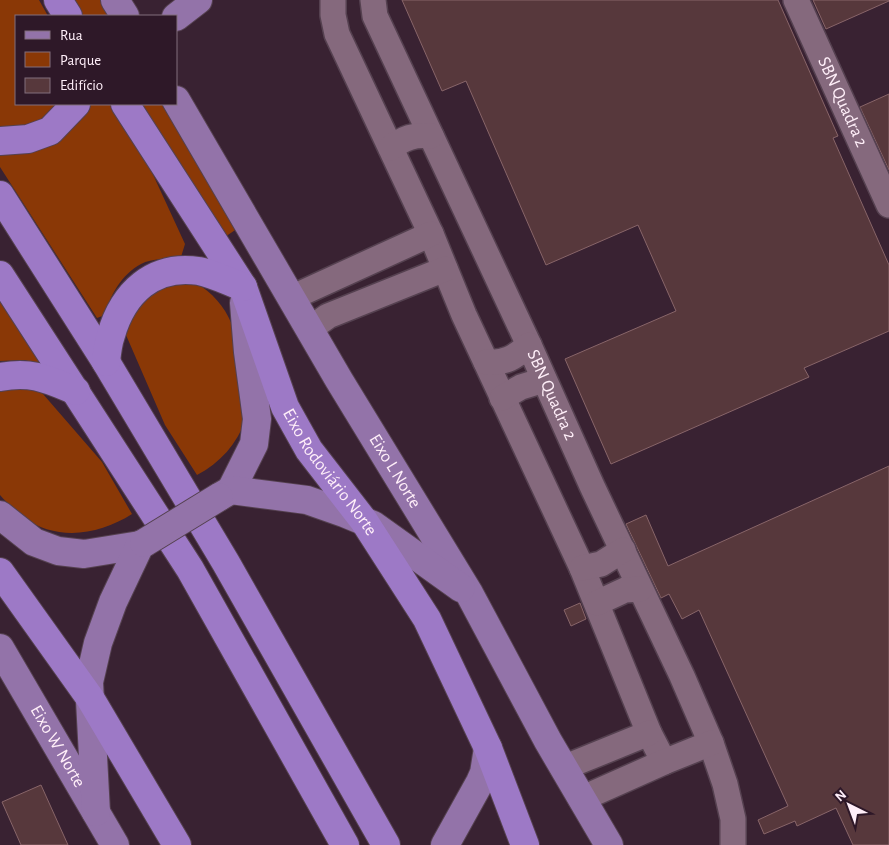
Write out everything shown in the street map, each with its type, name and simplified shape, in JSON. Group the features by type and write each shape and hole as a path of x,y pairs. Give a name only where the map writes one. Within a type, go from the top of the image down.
{"highway":[{"path":"58,0 67,15"},
{"path":"0,141 28,139 50,131 75,105"},
{"name":"Eixo Rodoviário Norte","path":"126,105 243,287 285,407 309,450 364,521 427,619 488,748 525,845"},
{"path":"0,195 106,362 226,563 386,845"},
{"path":"106,362 110,336 118,316 134,292 151,278 174,271 200,272 243,287"},
{"path":"0,276 190,569 345,845"},
{"path":"0,377 17,374 39,376 76,391"},
{"path":"0,572 90,698 176,845"}],"main road":[{"path":"115,0 124,15"},
{"path":"178,15 198,0"},
{"name":"Eixo L Norte","path":"178,103 310,330 469,593 563,768 609,845"},
{"path":"0,515 34,542 58,551 84,554 142,544 225,493 254,444 257,419 248,352 243,287"},
{"path":"225,493 307,500 364,521 373,525 469,593"},
{"path":"96,812 89,682 98,643 113,602 142,544"},
{"name":"Eixo W Norte","path":"0,648 116,845"},
{"path":"445,845 484,773 488,748"}],"street":[{"path":"333,0 333,15 337,34 431,234 464,315 582,568 649,733 664,762"},
{"name":"SBN Quadra 2","path":"373,0 375,16 530,345 592,486 682,676 711,743 725,784 733,820 733,845"},
{"name":"SBN Quadra 2","path":"796,0 889,206"},
{"path":"386,138 392,126 403,122 420,110"},
{"path":"386,138 418,135 431,136"},
{"path":"291,298 431,234"},
{"path":"310,330 328,316 445,269"},
{"path":"486,362 498,364 504,362 530,345"},
{"path":"502,398 521,387 544,380"},
{"path":"582,568 601,564 623,550"},
{"path":"597,603 625,590 640,589"},
{"path":"563,768 649,733"},
{"path":"582,799 711,743"}],"green space":[{"path":"0,0 39,0 47,15 15,15 15,105 60,105 47,120 20,128 0,130"},
{"path":"71,0 101,0 109,15 81,15"},
{"path":"83,105 115,105 138,142 185,244 181,257 145,262 134,268 118,286 110,300 105,315 97,318 0,167 0,150"},
{"path":"139,105 163,105 238,228 225,237"},
{"path":"194,282 217,300 232,323 240,350 249,405 242,428 233,445 213,465 197,475 165,425 126,335 125,326 146,288"},
{"path":"0,301 43,366 25,360 0,361"},
{"path":"0,382 35,388 43,394 102,462 132,514 106,527 92,531 64,533 36,525 23,517 5,501 0,495"}],"building":[{"path":"402,0 778,0 838,136 833,138 889,265 889,331 804,368 809,377 611,464 565,359 676,311 638,225 546,265 466,81 442,91"},
{"path":"813,0 889,0 889,1 826,29"},
{"path":"889,94 889,170 860,107"},
{"path":"889,466 889,845 853,845 836,808 797,826 795,821 764,834 758,820 788,806 699,610 682,619 669,594 661,598 626,524 646,515 668,566"},
{"path":"580,603 586,619 571,626 564,610"},
{"path":"41,785 68,845 21,845 2,802"}]}
